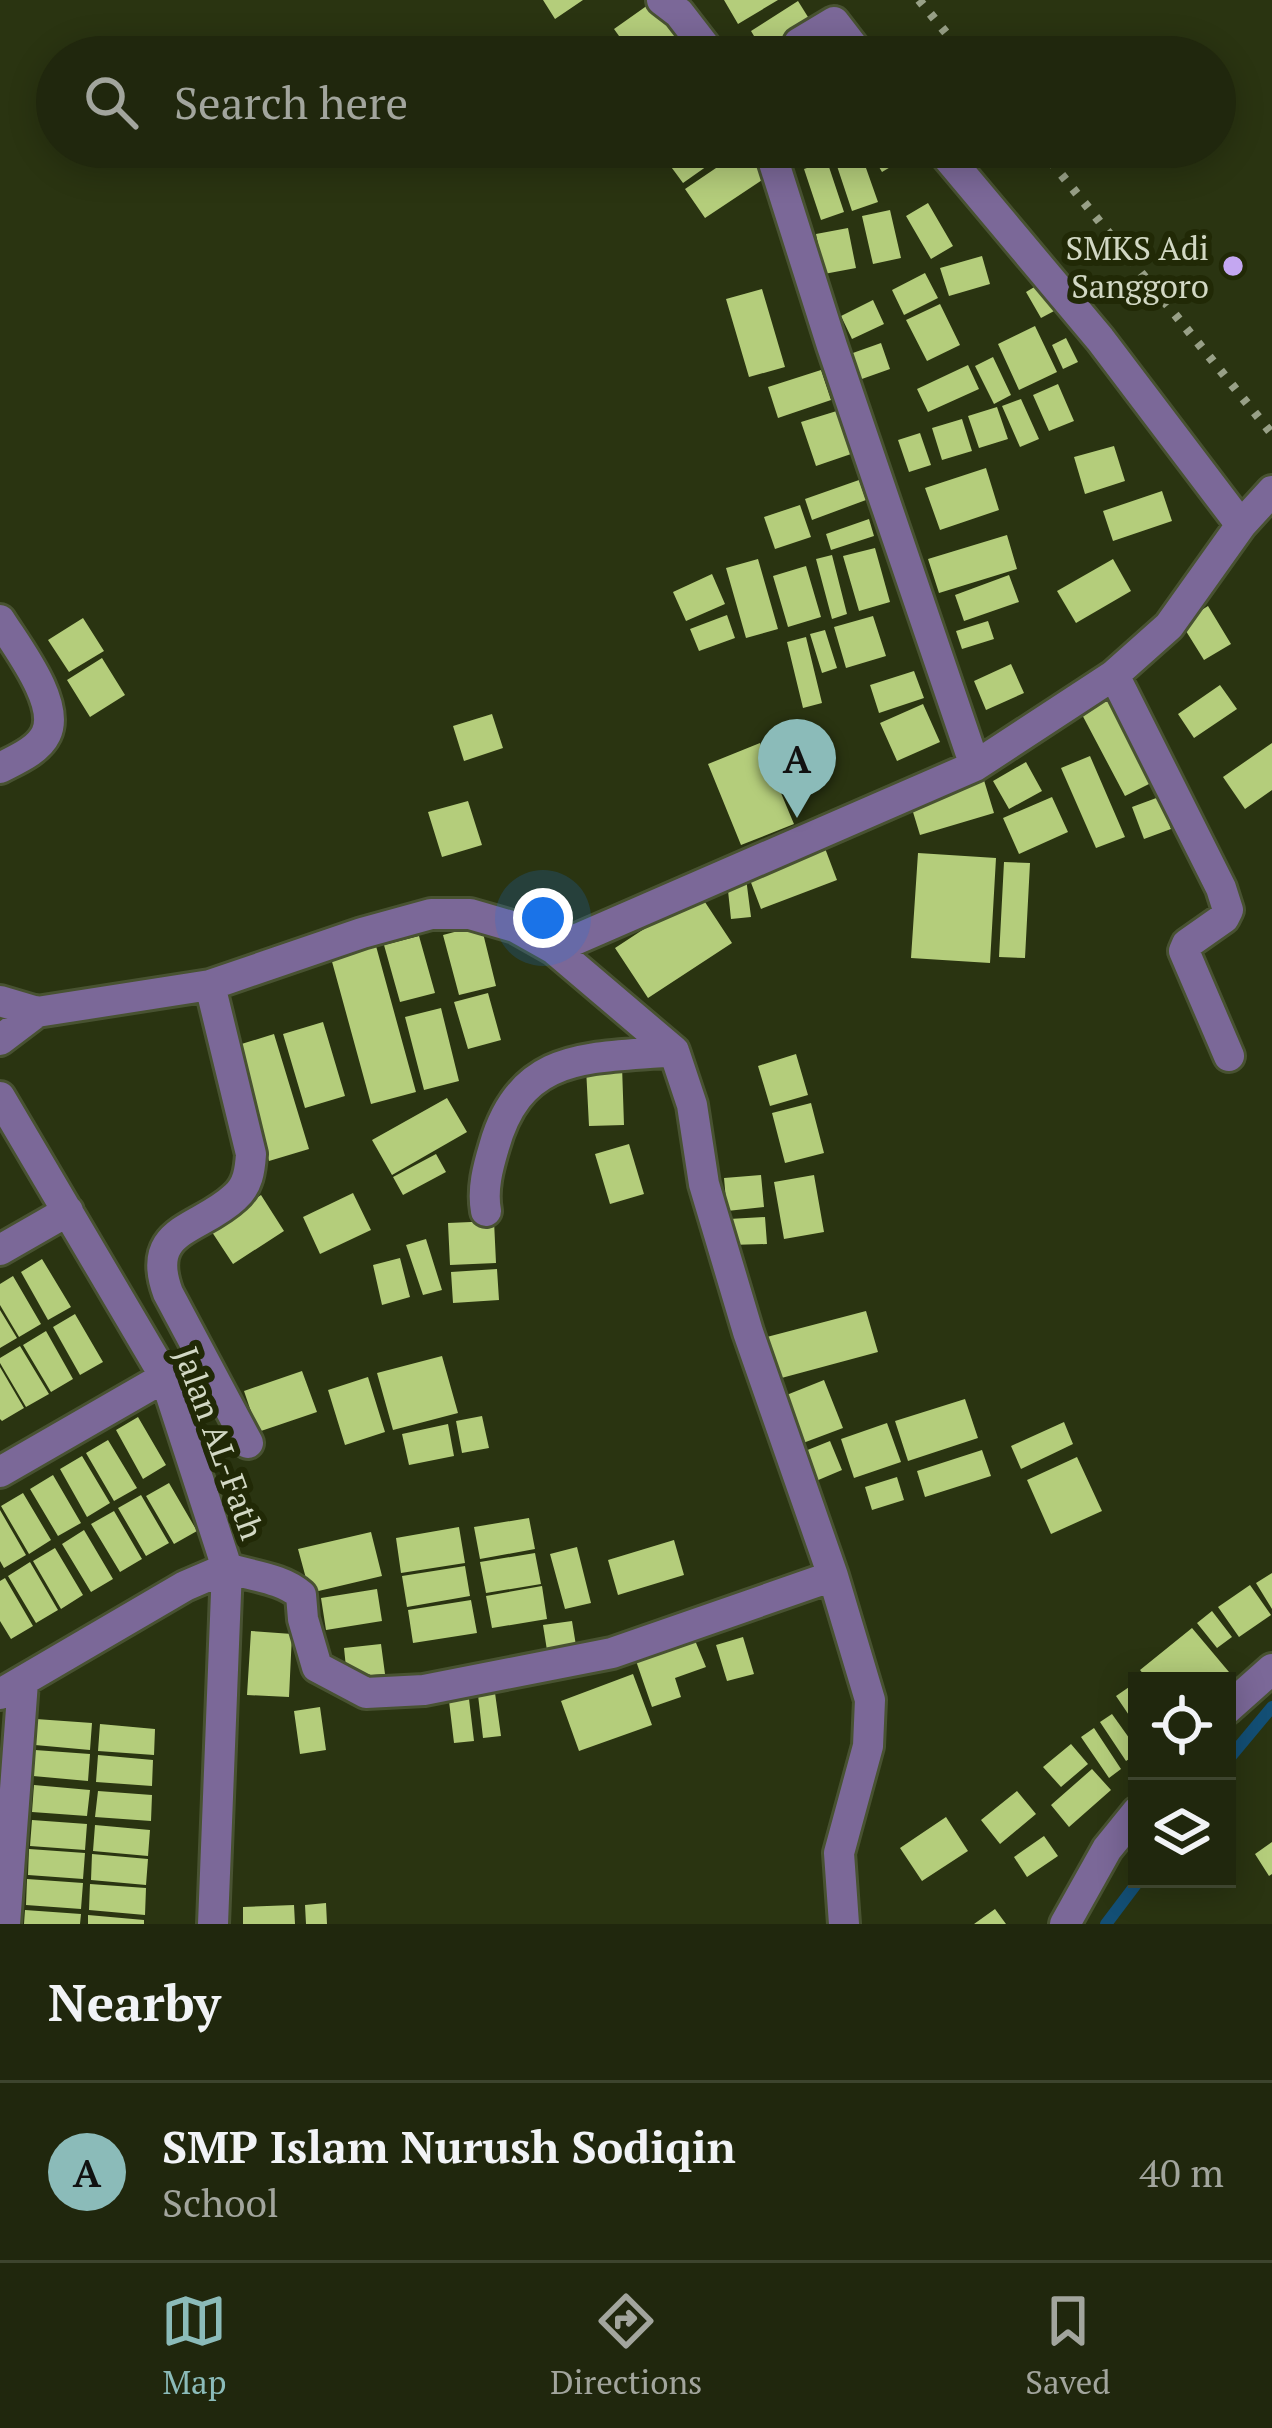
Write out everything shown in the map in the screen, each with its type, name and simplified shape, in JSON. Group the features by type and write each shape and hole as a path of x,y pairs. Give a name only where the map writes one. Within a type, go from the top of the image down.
{"street":[{"path":"662,0 697,36"},
{"path":"805,36 825,11 845,36"},
{"path":"776,168 975,766"},
{"path":"957,168 1100,339 1240,525"},
{"path":"554,949 975,766 1114,675 1169,626 1240,525 1272,490"},
{"path":"0,620 35,676 49,709 47,733 32,750 0,769"},
{"path":"1114,675 1228,910 1184,951 1229,1056"},
{"path":"0,1001 37,1012 210,985 430,914 470,914 515,927 554,949 674,1051 692,1105 704,1184 748,1332 833,1576 869,1700 868,1745 839,1853 844,1924"},
{"path":"210,985 251,1154 250,1176 238,1196 176,1236 161,1252 160,1272 248,1442"},
{"path":"0,1040 37,1012"},
{"path":"486,1211 492,1153 516,1096 542,1074 568,1062 674,1051"},
{"name":"Jalan AL-Fath","path":"0,1097 165,1377 226,1568 213,1924"},
{"path":"0,1250 68,1211"},
{"path":"0,1472 165,1377"},
{"path":"5,1924 11,1688 185,1586 226,1568 288,1584 301,1594 317,1667 365,1693 424,1690 612,1653 833,1576"},
{"path":"1236,1700 1272,1670"},
{"path":"1065,1924 1107,1849 1128,1823"}],"building":[{"path":"543,0 583,0 555,19"},
{"path":"655,0 681,36 619,36 614,29"},
{"path":"724,0 778,0 738,24"},
{"path":"798,1 813,25 796,36 754,36 751,31"},
{"path":"672,168 704,168 683,183"},
{"path":"716,168 767,168 771,174 705,218 685,189"},
{"path":"829,168 844,212 821,220 804,169"},
{"path":"838,168 866,168 878,202 852,211"},
{"path":"928,203 953,246 931,259 906,216"},
{"path":"890,210 901,258 873,264 862,216"},
{"path":"848,228 856,268 824,274 816,234"},
{"path":"982,256 990,284 949,296 940,268"},
{"path":"925,273 938,298 904,315 892,290"},
{"path":"1041,283 1056,310 1041,318 1026,292"},
{"path":"762,289 785,367 749,377 726,299"},
{"path":"873,300 884,324 852,339 841,316"},
{"path":"940,304 960,345 927,361 906,320"},
{"path":"1035,326 1057,372 1019,390 998,344"},
{"path":"1066,338 1078,362 1063,369 1052,345"},
{"path":"881,343 890,369 859,380 850,354"},
{"path":"993,357 1011,395 994,404 975,366"},
{"path":"968,365 979,389 928,412 917,389"},
{"path":"821,370 831,400 778,418 768,387"},
{"path":"1058,384 1074,421 1049,431 1033,395"},
{"path":"1021,399 1039,439 1020,447 1002,406"},
{"path":"997,407 1008,439 979,448 968,416"},
{"path":"840,410 854,453 816,466 801,422"},
{"path":"962,419 972,451 942,460 932,428"},
{"path":"920,433 931,465 909,472 898,440"},
{"path":"1114,446 1125,481 1085,494 1074,457"},
{"path":"986,468 999,510 940,530 925,488"},
{"path":"859,480 866,500 812,520 805,499"},
{"path":"1162,491 1172,521 1113,541 1103,511"},
{"path":"800,505 811,537 775,549 764,517"},
{"path":"869,519 874,536 831,550 826,534"},
{"path":"1007,535 1017,569 939,593 928,559"},
{"path":"875,548 890,602 859,611 843,556"},
{"path":"832,555 847,614 832,619 816,559"},
{"path":"758,559 778,629 746,638 726,568"},
{"path":"1113,559 1131,591 1076,623 1057,591"},
{"path":"806,566 821,617 788,627 773,576"},
{"path":"712,574 725,604 686,621 673,592"},
{"path":"1009,575 1019,602 964,621 955,595"},
{"path":"1208,606 1231,644 1204,660 1181,623"},
{"path":"727,615 735,638 699,651 690,629"},
{"path":"873,616 886,656 846,668 834,627"},
{"path":"83,618 104,651 69,672 48,640"},
{"path":"988,621 994,639 962,649 956,631"},
{"path":"825,630 837,668 822,673 810,634"},
{"path":"806,637 822,703 803,708 787,642"},
{"path":"102,658 125,695 90,717 67,680"},
{"path":"1011,664 1024,693 986,710 974,681"},
{"path":"914,671 924,698 879,713 870,685"},
{"path":"1220,685 1237,709 1194,738 1178,714"},
{"path":"1111,690 1157,780 1125,796 1078,707"},
{"path":"923,704 940,742 897,761 880,723"},
{"path":"492,714 503,748 464,761 453,726"},
{"path":"760,743 794,824 741,845 708,764"},
{"path":"1272,743 1272,790 1245,809 1223,777"},
{"path":"1090,756 1125,837 1096,848 1061,768"},
{"path":"1026,762 1042,791 1009,809 993,781"},
{"path":"983,777 994,813 920,835 909,799"},
{"path":"1052,797 1068,832 1019,854 1003,818"},
{"path":"1159,797 1171,829 1144,839 1132,807"},
{"path":"468,801 482,845 442,857 428,812"},
{"path":"823,843 837,880 761,909 747,872"},
{"path":"918,853 996,858 990,963 911,958"},
{"path":"1004,862 1030,863 1025,958 999,957"},
{"path":"746,878 751,917 731,919 727,881"},
{"path":"699,893 732,943 648,998 615,948"},
{"path":"481,925 496,986 459,995 443,935"},
{"path":"419,936 435,993 400,1002 384,945"},
{"path":"376,946 416,1092 371,1104 331,958"},
{"path":"488,993 501,1040 468,1049 454,1002"},
{"path":"441,1008 459,1081 424,1090 405,1017"},
{"path":"323,1022 345,1096 305,1108 283,1034"},
{"path":"274,1034 309,1149 269,1161 235,1046"},
{"path":"796,1054 808,1095 770,1106 758,1066"},
{"path":"622,1066 624,1125 589,1126 586,1068"},
{"path":"447,1098 467,1132 392,1175 372,1140"},
{"path":"811,1103 824,1153 785,1163 772,1113"},
{"path":"629,1144 644,1194 610,1204 595,1154"},
{"path":"436,1154 446,1172 403,1195 393,1177"},
{"path":"761,1175 764,1207 727,1211 724,1178"},
{"path":"814,1175 824,1232 784,1239 774,1182"},
{"path":"353,1193 371,1230 320,1254 303,1217"},
{"path":"261,1195 284,1231 233,1264 210,1229"},
{"path":"765,1217 767,1244 730,1245 729,1219"},
{"path":"494,1221 496,1263 450,1265 448,1223"},
{"path":"426,1239 442,1290 423,1295 406,1245"},
{"path":"400,1258 410,1297 382,1305 373,1265"},
{"path":"42,1259 71,1307 48,1320 21,1272"},
{"path":"497,1269 499,1300 453,1303 451,1272"},
{"path":"13,1276 41,1324 19,1337 0,1305 0,1284"},
{"path":"0,1310 17,1338 0,1348"},
{"path":"866,1311 878,1352 774,1380 763,1338"},
{"path":"75,1314 103,1362 80,1375 53,1327"},
{"path":"46,1331 73,1379 51,1392 23,1345"},
{"path":"20,1346 49,1394 26,1407 0,1363 0,1358"},
{"path":"442,1356 458,1413 393,1430 377,1373"},
{"path":"0,1367 24,1408 2,1421 0,1419"},
{"path":"302,1371 317,1412 258,1432 244,1391"},
{"path":"368,1377 385,1432 345,1445 328,1390"},
{"path":"824,1380 843,1428 803,1443 784,1396"},
{"path":"965,1399 978,1438 908,1461 895,1421"},
{"path":"482,1416 489,1448 462,1453 456,1421"},
{"path":"138,1417 166,1465 143,1479 116,1430"},
{"path":"1064,1422 1073,1444 1021,1469 1011,1446"},
{"path":"887,1423 901,1462 854,1478 841,1439"},
{"path":"448,1424 454,1456 409,1465 402,1434"},
{"path":"108,1440 137,1488 114,1501 86,1453"},
{"path":"830,1441 842,1470 816,1481 805,1451"},
{"path":"982,1450 991,1476 925,1497 917,1471"},
{"path":"82,1456 110,1503 87,1517 60,1469"},
{"path":"1077,1457 1102,1511 1051,1534 1027,1480"},
{"path":"53,1475 81,1523 58,1536 30,1489"},
{"path":"897,1477 904,1500 872,1510 865,1487"},
{"path":"169,1483 197,1531 174,1544 146,1496"},
{"path":"23,1493 51,1540 29,1554 1,1506"},
{"path":"141,1495 169,1543 146,1556 118,1508"},
{"path":"0,1510 26,1555 4,1568 0,1561"},
{"path":"114,1511 142,1559 120,1572 91,1524"},
{"path":"529,1518 535,1549 480,1559 474,1527"},
{"path":"459,1527 465,1563 401,1573 396,1538"},
{"path":"84,1530 113,1579 91,1592 62,1544"},
{"path":"371,1532 382,1576 310,1593 298,1549"},
{"path":"674,1540 684,1575 618,1595 608,1560"},
{"path":"577,1547 591,1603 565,1609 550,1554"},
{"path":"55,1548 83,1595 61,1609 33,1561"},
{"path":"535,1553 541,1584 486,1593 480,1562"},
{"path":"30,1562 58,1610 36,1623 8,1576"},
{"path":"465,1566 470,1596 407,1607 402,1576"},
{"path":"1272,1573 1272,1609 1256,1583"},
{"path":"5,1578 33,1626 11,1639 0,1621 0,1581"},
{"path":"1250,1585 1271,1615 1239,1637 1218,1607"},
{"path":"542,1586 547,1619 492,1628 486,1596"},
{"path":"377,1589 382,1621 326,1630 321,1598"},
{"path":"471,1600 477,1633 413,1643 408,1610"},
{"path":"1212,1611 1232,1637 1217,1648 1197,1623"},
{"path":"572,1621 578,1658 549,1663 543,1625"},
{"path":"1192,1628 1229,1672 1142,1672"},
{"path":"251,1631 292,1634 289,1697 247,1695"},
{"path":"743,1637 754,1674 727,1681 716,1645"},
{"path":"694,1638 706,1667 675,1678 681,1697 652,1707 635,1658"},
{"path":"381,1644 385,1674 347,1677 344,1648"},
{"path":"633,1674 652,1725 579,1751 561,1701"},
{"path":"1128,1688 1128,1714 1116,1696"},
{"path":"495,1693 501,1736 483,1738 478,1695"},
{"path":"469,1699 474,1741 454,1743 449,1701"},
{"path":"320,1707 326,1750 300,1754 294,1711"},
{"path":"1112,1714 1128,1736 1128,1760 1126,1761 1100,1722"},
{"path":"36,1719 92,1723 90,1750 35,1745"},
{"path":"100,1724 155,1729 154,1755 98,1751"},
{"path":"1094,1728 1121,1769 1109,1778 1081,1737"},
{"path":"1071,1744 1088,1764 1061,1787 1043,1767"},
{"path":"35,1750 90,1754 88,1781 33,1776"},
{"path":"98,1755 153,1760 152,1786 96,1782"},
{"path":"1092,1769 1111,1790 1069,1827 1051,1805"},
{"path":"34,1785 90,1790 87,1816 32,1812"},
{"path":"98,1791 152,1795 151,1821 95,1817"},
{"path":"1017,1791 1036,1814 1000,1844 981,1820"},
{"path":"946,1817 968,1851 922,1881 900,1848"},
{"path":"32,1820 87,1824 85,1850 30,1846"},
{"path":"95,1825 150,1830 148,1856 93,1851"},
{"path":"1044,1836 1058,1856 1027,1877 1014,1857"},
{"path":"1272,1842 1272,1874 1269,1876 1255,1854"},
{"path":"29,1849 85,1853 83,1879 28,1875"},
{"path":"92,1854 148,1859 146,1885 91,1880"},
{"path":"27,1879 83,1883 81,1909 26,1905"},
{"path":"90,1884 146,1888 145,1915 89,1910"},
{"path":"326,1903 327,1924 306,1924 305,1905"},
{"path":"294,1905 295,1924 243,1924 243,1907"},
{"path":"995,1909 1006,1924 974,1924"},
{"path":"25,1910 81,1914 80,1924 24,1924"},
{"path":"88,1915 144,1920 144,1924 88,1924"}],"waterway":[{"path":"1236,1750 1272,1707"},
{"path":"1106,1924 1133,1888"}],"railway":[{"path":"919,0 949,36"},
{"path":"1056,168 1272,434"}],"place":[{"name":"SMKS Adi Sanggoro","path":"1233,266"},
{"name":"SMP Islam Nurush Sodiqin","path":"797,818"}]}
